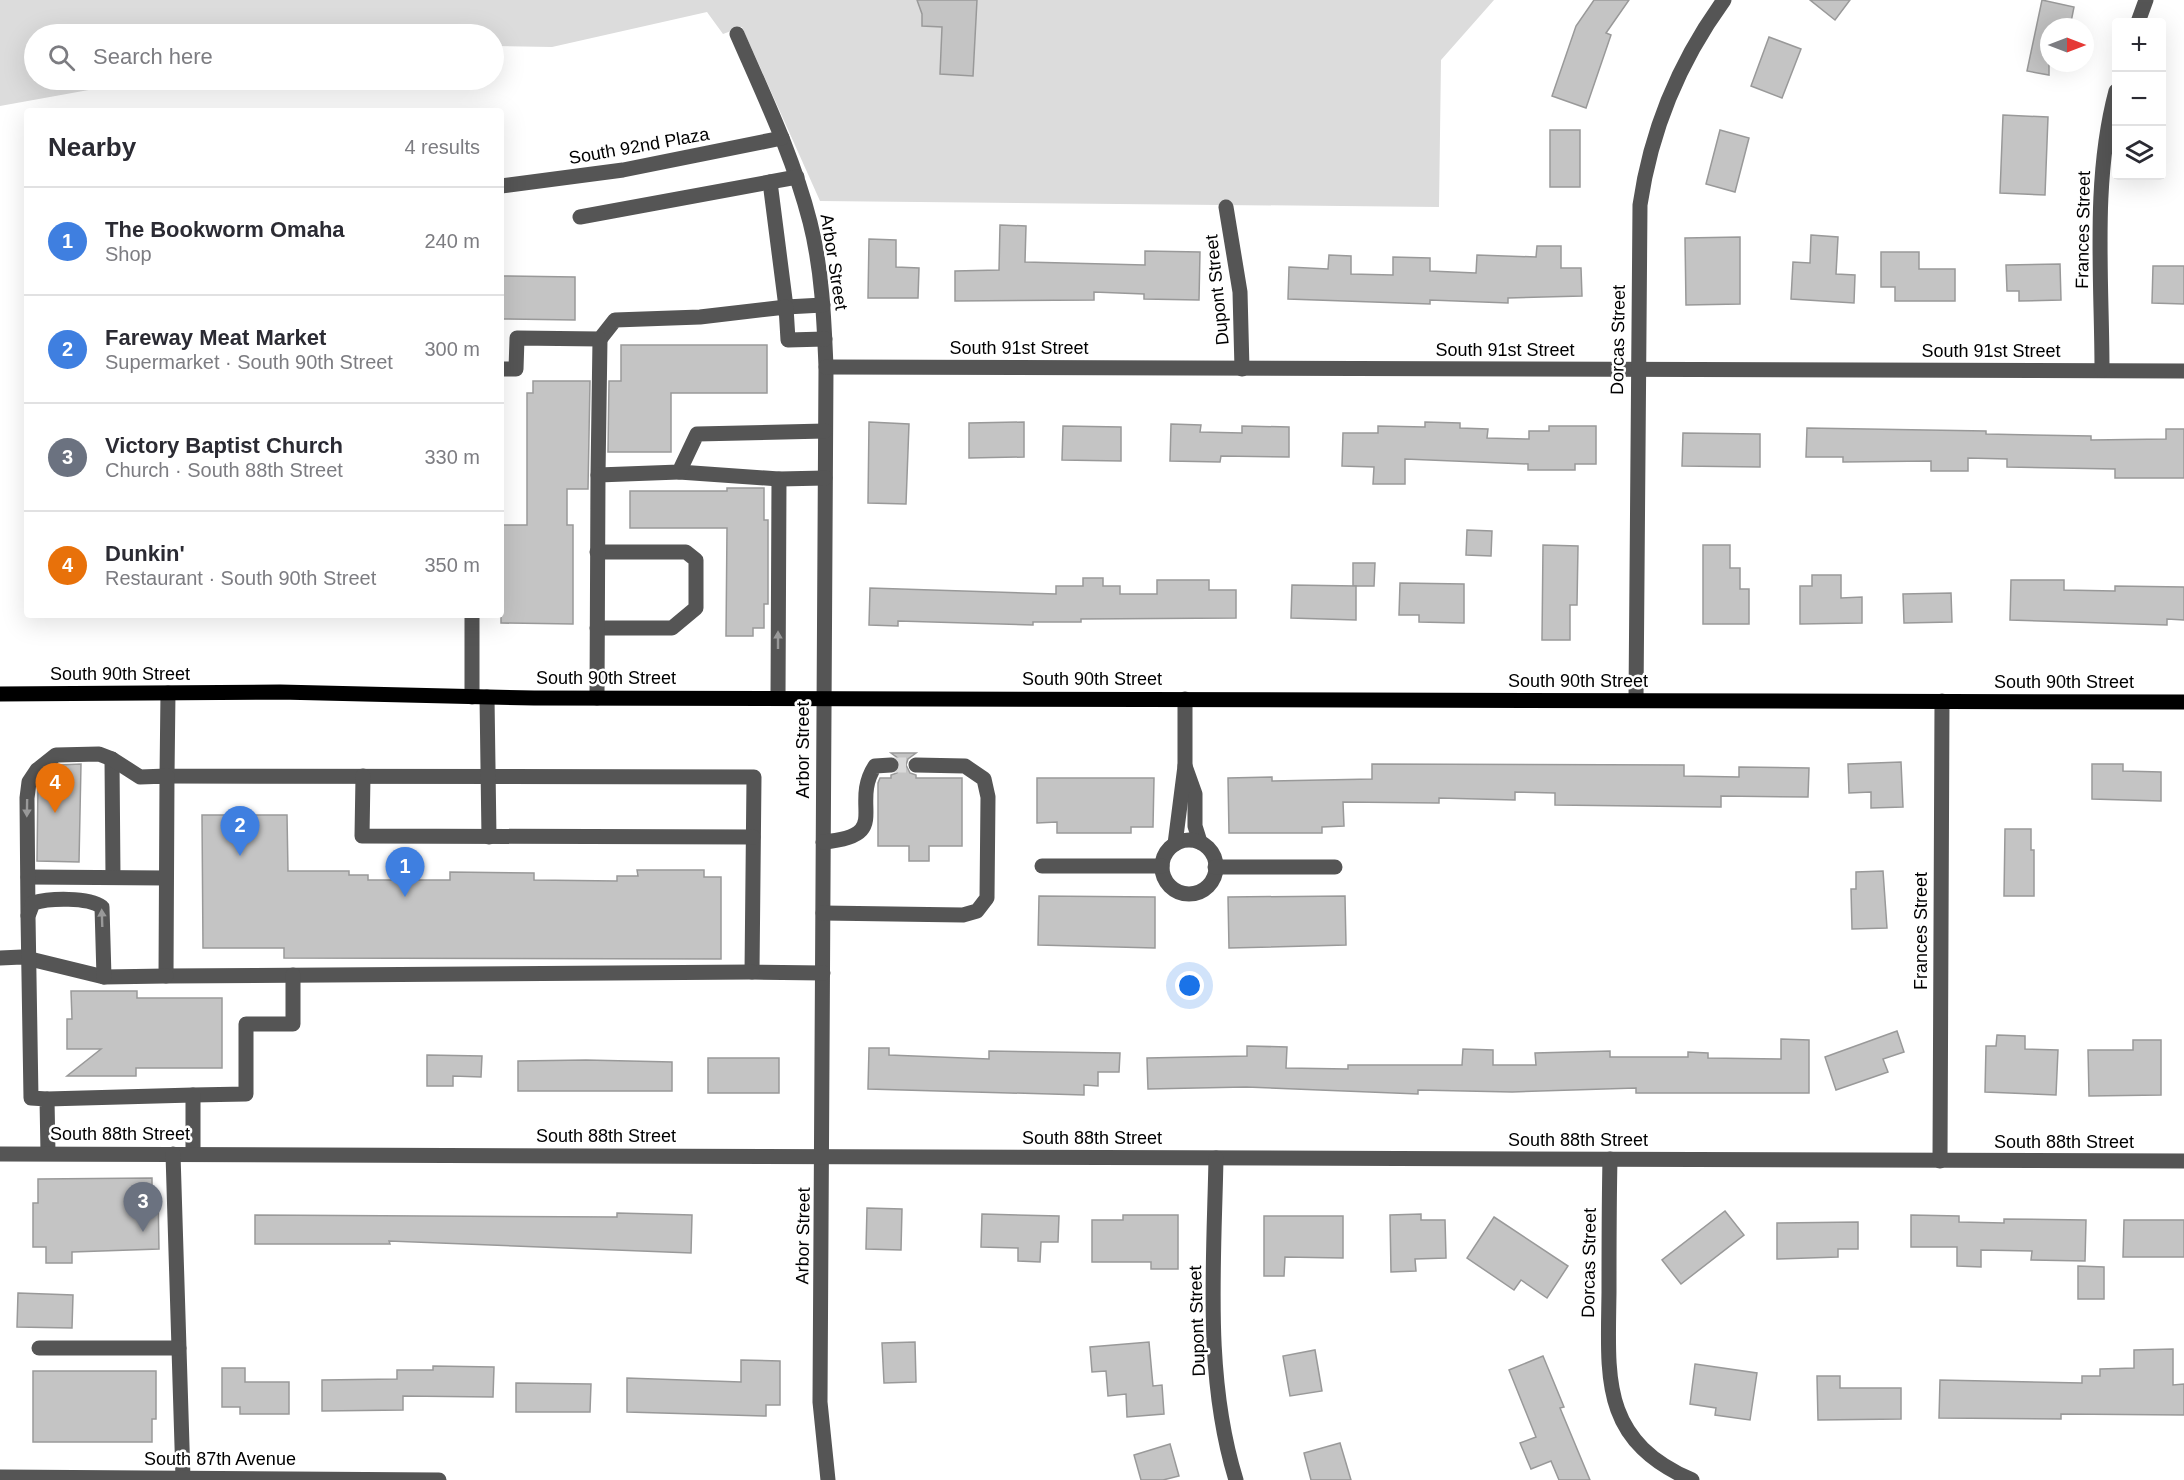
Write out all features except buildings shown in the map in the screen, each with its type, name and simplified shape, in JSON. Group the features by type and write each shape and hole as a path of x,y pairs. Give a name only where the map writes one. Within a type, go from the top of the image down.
{"main road":[{"name":"South 90th Street","path":"0,694 168,693 823,699 2184,702"}],"street":[{"name":"Dorcas Street","path":"1636,700 1640,205 1650,150 1670,92 1686,58 1724,0"},
{"path":"2139,18 2146,0"},
{"name":"Arbor Street","path":"737,34 797,177 810,223 823,305 826,367 820,1402 828,1480"},
{"name":"Frances Street","path":"2102,370 2102,184 2105,147 2112,112"},
{"name":"South 92nd Plaza","path":"504,186 623,170 782,138"},
{"path":"580,217 797,177"},
{"path":"770,182 788,340 825,339"},
{"name":"Dupont Street","path":"1226,207 1240,292 1242,369"},
{"path":"597,698 600,339 615,320 700,317 823,305"},
{"path":"504,369 516,369 517,338 600,339"},
{"name":"South 91st Street","path":"826,367 2184,371"},
{"path":"679,472 697,434 825,431"},
{"path":"598,475 679,472 779,479 825,478"},
{"path":"777,698 779,479"},
{"path":"597,552 686,552 696,560 696,608 672,628 597,628"},
{"path":"472,618 489,776 489,837"},
{"path":"166,976 168,693"},
{"path":"1175,844 1185,766 1185,699"},
{"name":"Frances Street","path":"1940,1161 1942,701"},
{"path":"293,975 293,1024 246,1024 246,1094 31,1098 27,798 29,782 37,770 56,755 99,754 112,759 140,777 754,777 752,972"},
{"path":"112,759 112,877"},
{"path":"823,842 853,838 861,833 865,825 867,778 875,766 891,765"},
{"path":"823,913 963,915 976,911 987,898 988,797 984,779 965,766 916,765"},
{"path":"1185,766 1195,794 1195,826 1200,842 1211,852 1215,867 1208,885 1188,894 1178,891 1170,885 1162,866 1167,850 1175,844 1190,840 1200,842"},
{"path":"363,776 362,836 753,837"},
{"path":"1042,866 1162,866"},
{"path":"1215,867 1335,867"},
{"path":"28,877 166,878"},
{"path":"28,916 33,903 40,901 96,903 102,907 104,977"},
{"path":"0,958 28,958 104,977 823,973"},
{"path":"193,1095 193,1154"},
{"path":"47,1099 48,1154"},
{"name":"South 88th Street","path":"0,1154 2184,1161"},
{"path":"173,1154 183,1478"},
{"name":"Dupont Street","path":"1216,1158 1214,1310 1216,1371 1224,1435 1236,1480"},
{"name":"Dorcas Street","path":"1610,1159 1608,1366 1615,1404 1633,1437 1657,1462 1692,1480"},
{"path":"39,1348 179,1348"},
{"name":"South 87th Avenue","path":"0,1477 440,1480"}],"shaded area":[{"path":"0,0 1494,0 1441,60 1439,207 820,201 742,27 723,34 707,12 552,47 504,46 504,24 24,24 24,90 89,90 0,106"}],"tunnel":[{"path":"891,765 916,765"}],"place":[{"name":"Dunkin'","path":"55,813"},
{"name":"Fareway Meat Market","path":"240,856"},
{"name":"The Bookworm Omaha","path":"405,897"},
{"name":"Victory Baptist Church","path":"143,1232"}]}
